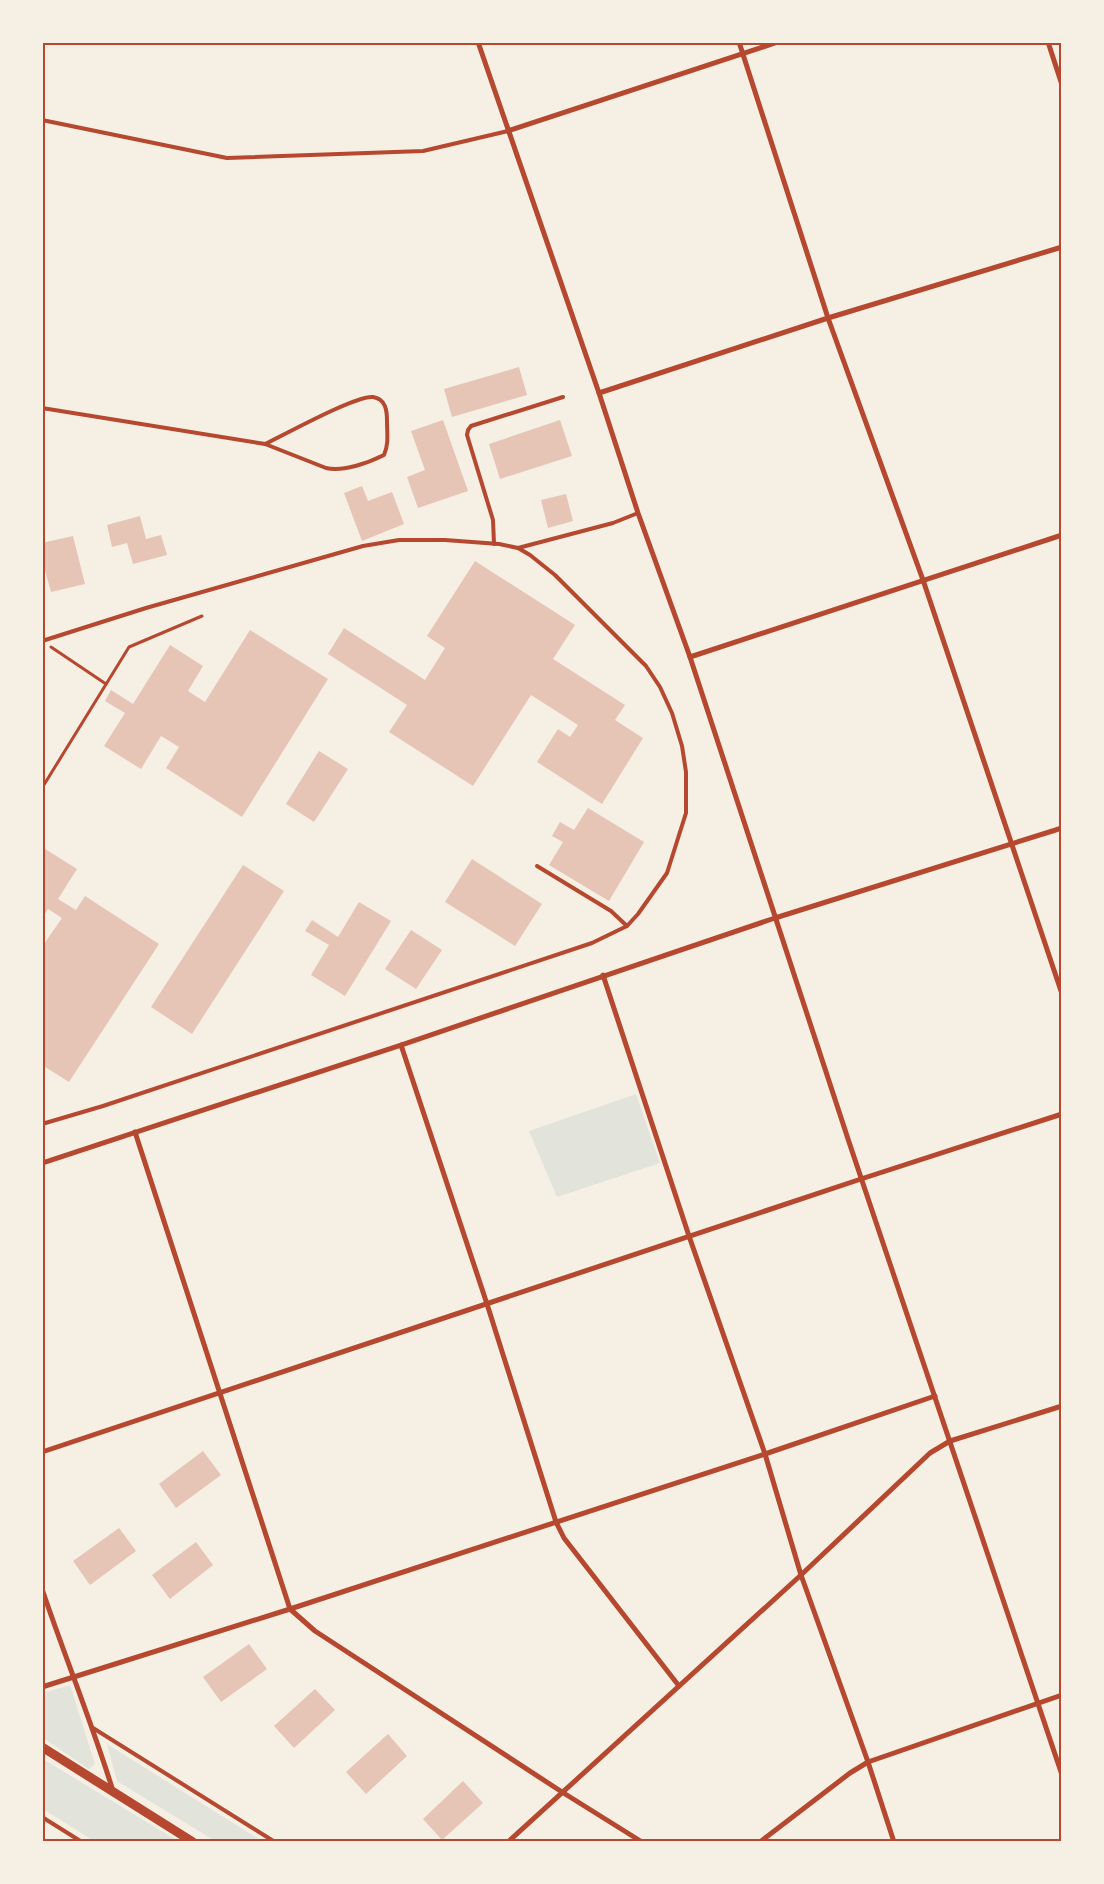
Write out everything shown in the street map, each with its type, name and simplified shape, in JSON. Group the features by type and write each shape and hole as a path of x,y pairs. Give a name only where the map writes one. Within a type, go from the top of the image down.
{"street":[{"path":"478,42 599,393 638,513 690,656 861,1179 1062,1775"},
{"path":"739,42 828,318 924,580 1062,994"},
{"path":"508,130 778,42"},
{"path":"1048,42 1062,85"},
{"path":"599,393 828,318 1062,246"},
{"path":"690,656 1062,535"},
{"path":"42,1163 401,1045 775,918 1062,828"},
{"path":"603,976 689,1236 765,1454 801,1575 868,1762 894,1842"},
{"path":"401,1045 487,1304 556,1522 564,1538 679,1686"},
{"path":"42,1452 218,1392 1062,1114"},
{"path":"135,1132 290,1609 315,1632 642,1842"},
{"path":"42,1686 290,1609 765,1454 935,1396"},
{"path":"508,1842 801,1575 930,1453 950,1441 1062,1406"},
{"path":"42,1589 63,1651 93,1728 114,1793"},
{"path":"760,1842 850,1773 868,1762 1062,1695"},
{"path":"42,1747 194,1842"}],"lane":[{"path":"42,120 227,158 423,151 508,130"},
{"path":"494,544 493,520 467,435 468,430 471,426 564,397"},
{"path":"42,408 265,444 334,470 374,460 384,455 388,446 385,404 378,399 364,398 324,414 265,444"},
{"path":"518,548 613,522 638,513"},
{"path":"42,641 146,608 363,546 399,540 445,540 518,548 549,569 646,666 660,687 672,713 682,746 686,772 686,813 667,873 627,926 592,943 103,1106 42,1124"},
{"path":"538,866 611,911 627,926"},
{"path":"93,1728 274,1842"},
{"path":"42,1817 82,1842"}],"path":[{"path":"42,788 129,647 202,616"},
{"path":"50,647 106,684"}],"shaded area":[{"path":"636,1094 660,1163 557,1197 529,1131"},
{"path":"70,1685 95,1764 89,1769 43,1738 43,1693"},
{"path":"107,1744 262,1841 215,1841 117,1781"},
{"path":"43,1759 178,1841 94,1841 43,1809"}],"building":[{"path":"519,367 527,395 452,417 444,389"},
{"path":"443,420 468,491 418,508 407,477 425,470 411,431"},
{"path":"560,420 572,456 500,479 489,444"},
{"path":"362,486 368,501 392,492 404,524 362,541 344,493"},
{"path":"566,494 573,521 548,528 541,500"},
{"path":"140,516 146,539 161,535 167,555 133,564 127,543 112,547 107,525"},
{"path":"73,536 85,584 51,592 42,560 42,543"},
{"path":"475,561 575,625 553,659 625,705 615,720 643,738 602,804 537,762 558,729 570,737 578,725 531,695 473,786 389,732 407,705 328,654 344,628 425,680 445,648 427,636"},
{"path":"250,630 328,679 242,817 166,768 179,747 161,736 141,769 104,746 125,713 105,701 111,690 133,704 170,645 203,666 188,691 205,702"},
{"path":"319,751 348,769 314,822 286,804"},
{"path":"588,808 644,842 609,901 549,865 563,842 552,836 560,822 574,830"},
{"path":"42,847 77,869 58,899 76,910 85,896 159,944 69,1082 42,1065 42,947 62,918 48,909 42,918"},
{"path":"472,859 542,904 515,946 445,902"},
{"path":"243,865 284,891 192,1034 151,1007"},
{"path":"359,902 391,921 345,996 311,975 329,945 305,931 312,920 338,937"},
{"path":"411,930 442,950 416,989 385,969"},
{"path":"203,1451 221,1475 176,1508 159,1484"},
{"path":"119,1528 136,1551 90,1585 73,1561"},
{"path":"196,1542 213,1565 170,1599 152,1575"},
{"path":"249,1644 267,1669 221,1702 203,1677"},
{"path":"315,1689 335,1710 294,1748 274,1726"},
{"path":"388,1734 407,1756 366,1794 346,1772"},
{"path":"463,1781 483,1803 442,1840 423,1819"}]}
